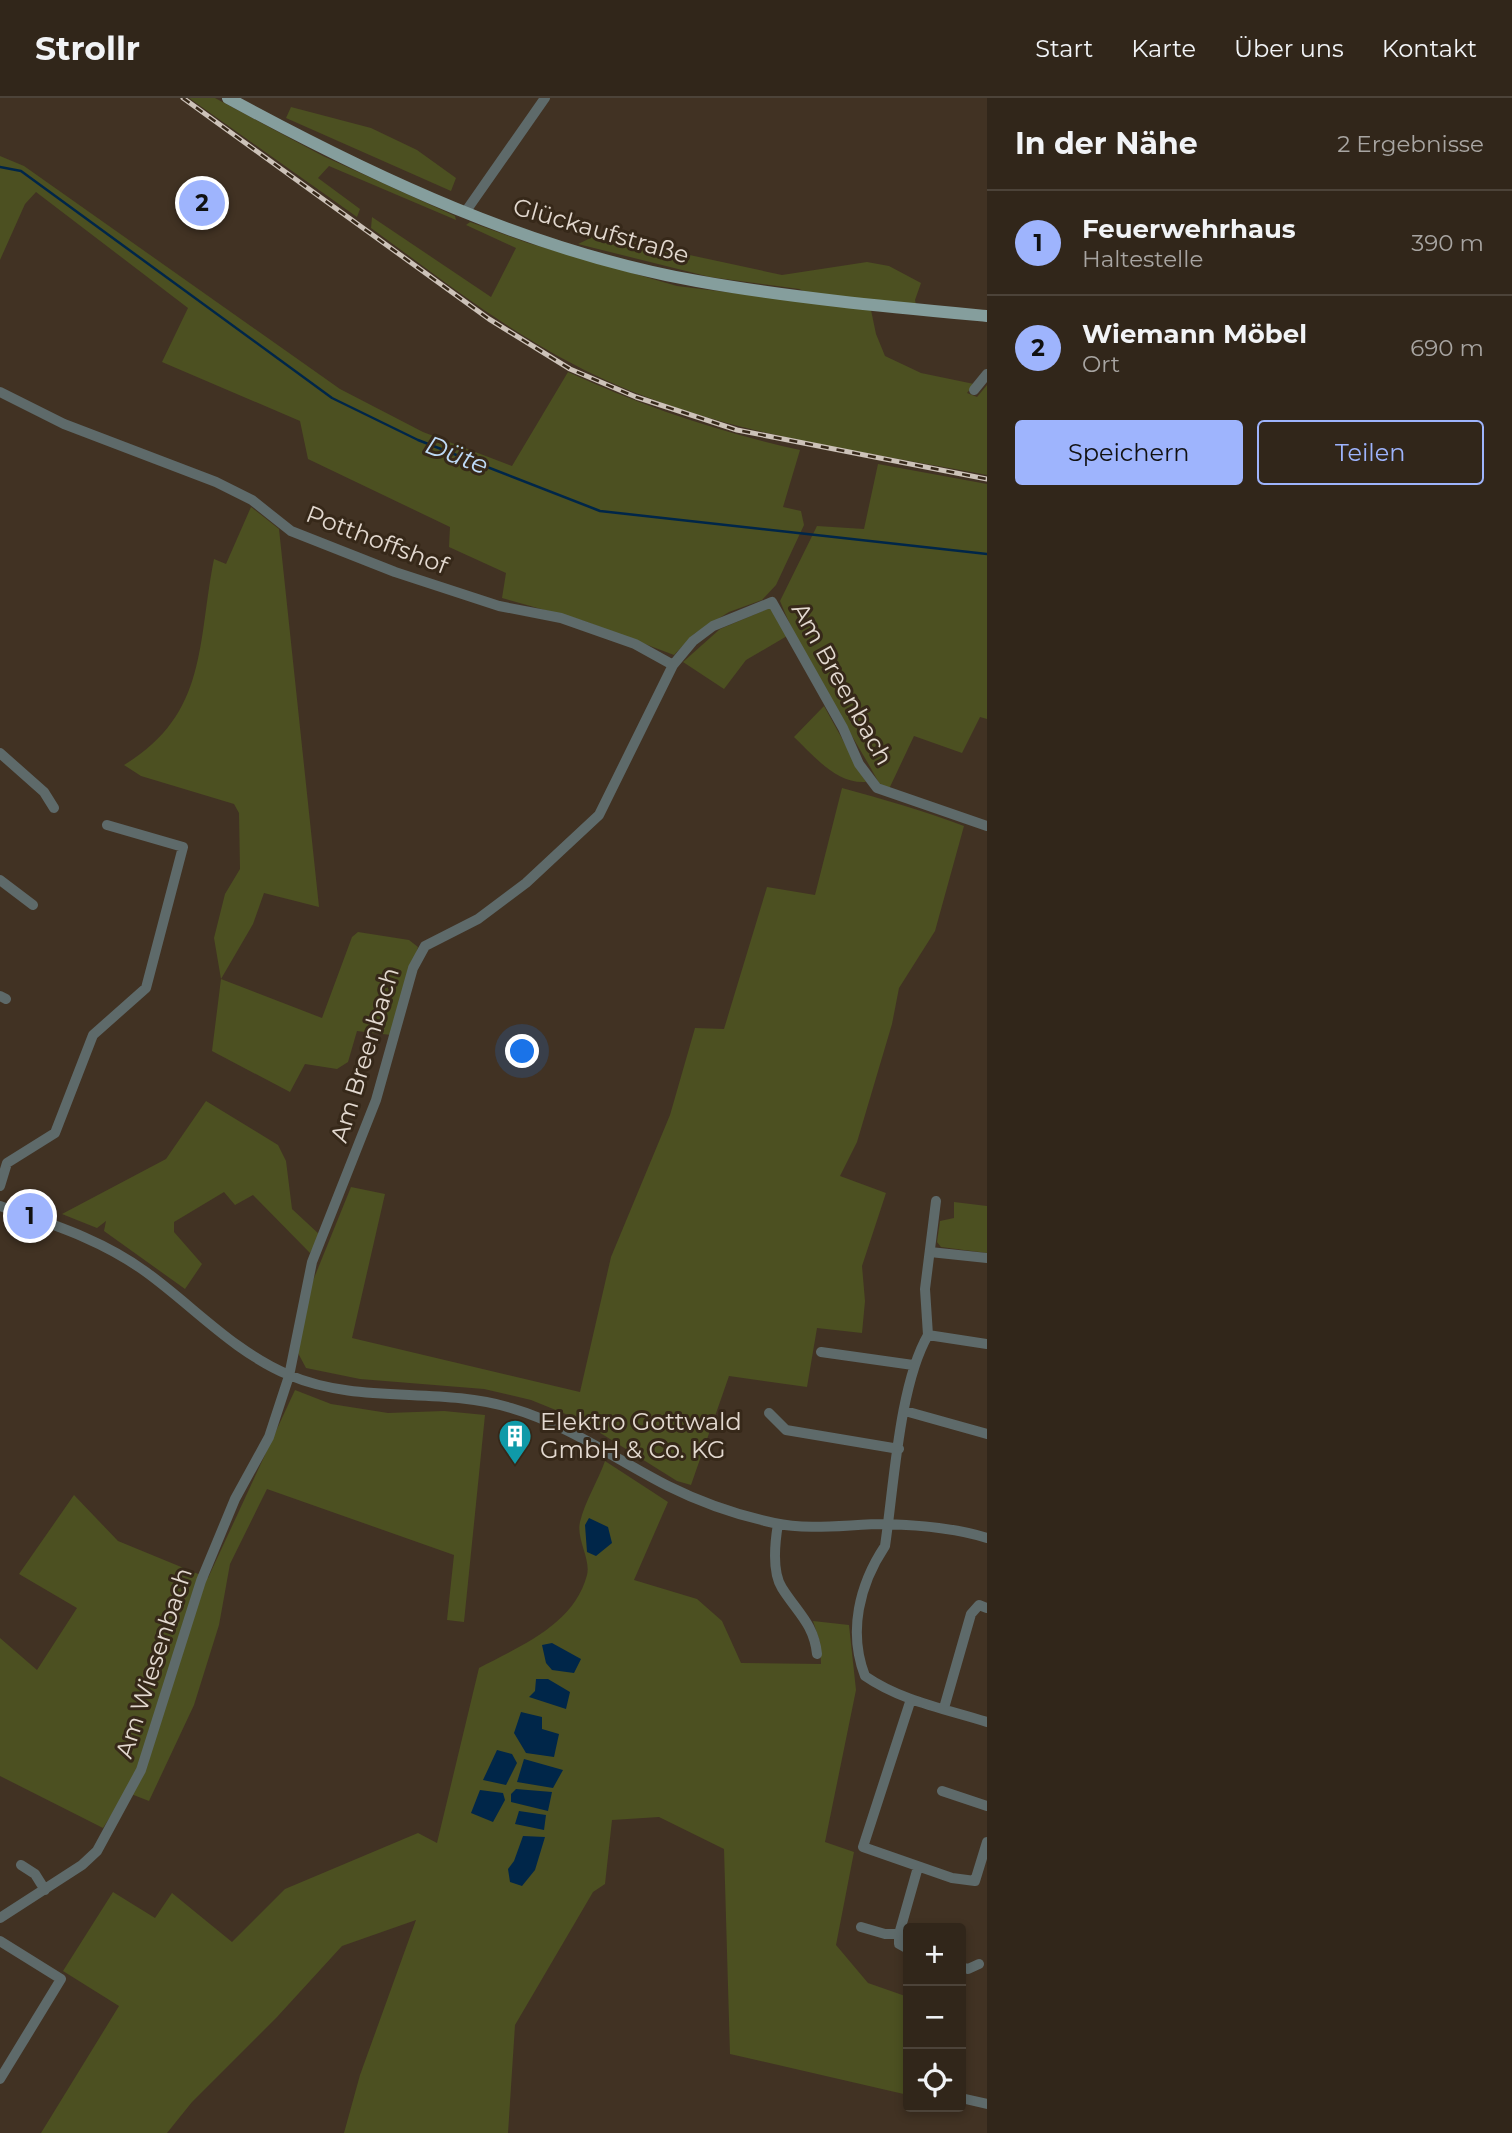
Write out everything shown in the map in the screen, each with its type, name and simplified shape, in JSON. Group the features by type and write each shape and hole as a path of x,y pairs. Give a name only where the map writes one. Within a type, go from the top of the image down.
{"main road":[{"name":"Glückaufstraße","path":"228,98 326,150 466,211 583,252 696,281 987,316"}],"street":[{"path":"466,211 545,98"},
{"path":"974,390 987,374"},
{"name":"Potthoffshof","path":"0,393 64,424 216,482 252,500 291,531 395,572 486,602 561,618 623,640 673,665"},
{"name":"Am Breenbach","path":"289,1376 312,1262 362,1143 413,968 425,946 478,919 526,883 590,825 611,794 673,665 693,641 713,626 772,602 843,728 859,764 877,788 987,826"},
{"path":"0,753 44,792 54,808"},
{"path":"0,1186 7,1163 55,1133 93,1035 146,988 183,846 107,825"},
{"path":"0,880 33,905"},
{"path":"936,1200 925,1289 928,1335 913,1366 885,1546 869,1570 856,1619 865,1676 881,1687 911,1699 987,1723"},
{"path":"0,1206 67,1229 114,1251 146,1272 253,1356 289,1376 332,1388 454,1398 506,1406 574,1431 692,1497 732,1513 778,1524 813,1527 888,1524 945,1529 987,1538"},
{"path":"930,1252 987,1258"},
{"path":"928,1335 987,1344"},
{"path":"821,1352 913,1366"},
{"name":"Am Wiesenbach","path":"0,1918 82,1866 97,1851 136,1782 201,1581 235,1499 269,1437 289,1376"},
{"path":"905,1410 987,1434"},
{"path":"769,1413 786,1430 899,1449"},
{"path":"778,1524 775,1539 780,1587 805,1616 815,1636 817,1654"},
{"path":"944,1708 971,1614 979,1605 987,1608"},
{"path":"911,1699 863,1847 952,1878 975,1881 987,1842"},
{"path":"942,1791 987,1806"},
{"path":"21,1865 35,1874 45,1890"},
{"path":"903,1946 900,1944 899,1934 918,1867"},
{"path":"861,1927 885,1934 899,1934"},
{"path":"0,1941 61,1979 0,2079"},
{"path":"966,1968 978,1964"},
{"path":"966,2099 987,2104"}],"green space":[{"path":"189,98 215,98 323,156 455,216 456,220 329,166 318,178 360,209 357,217"},
{"path":"291,107 371,128 417,150 456,178 451,191 286,118"},
{"path":"0,156 24,166 340,389 423,432 512,466 568,372 682,417 800,450 783,507 801,511 804,525 776,585 762,600 729,612 694,634 674,655 584,621 502,598 506,573 449,547 450,527 308,459 300,421 162,362 188,308 36,192 25,204 0,260"},
{"path":"372,217 491,297 516,248 466,225 470,222 528,243 677,286 871,310 876,334 885,356 921,373 974,384 967,393 977,397 987,385 987,475 776,435 723,422 622,387 573,364 495,317 371,228"},
{"path":"597,235 782,275 867,262 889,266 921,283 915,300 917,309 819,297 799,289 710,277 578,244"},
{"path":"878,464 987,484 987,719 980,717 962,753 914,736 889,789 879,783 827,694 780,601 817,526 864,529"},
{"path":"251,507 279,529 319,907 264,893 253,924 221,979 214,938 225,894 240,869 239,813 234,804 141,776 124,765 151,745 171,723 185,700 200,648 214,559 226,564"},
{"path":"772,607 787,636 746,660 724,689 683,662 720,629"},
{"path":"824,706 866,782 835,774 794,737"},
{"path":"842,788 964,826 935,931 899,988 892,1024 857,1142 840,1176 886,1193 862,1266 865,1301 862,1333 817,1328 807,1387 729,1376 691,1485 677,1481 578,1419 531,1400 484,1389 360,1379 306,1368 298,1353 310,1288 351,1187 385,1194 352,1338 580,1392 611,1257 670,1115 695,1028 724,1029 767,887 815,895"},
{"path":"358,932 409,940 418,947 391,1035 357,1031 348,1062 337,1069 305,1064 290,1092 212,1051 221,979 322,1018 352,937"},
{"path":"206,1101 278,1145 286,1161 292,1209 320,1235 310,1253 253,1195 235,1205 224,1192 174,1222 174,1232 202,1264 185,1289 104,1231 106,1221 97,1228 62,1214 166,1159"},
{"path":"954,1202 987,1206 987,1253 941,1247 937,1242 940,1221 954,1218"},
{"path":"295,1390 331,1404 388,1413 444,1411 485,1415 464,1622 447,1620 454,1555 267,1489 230,1564 219,1625 194,1705 149,1801 126,1792 103,1828 0,1776 0,1638 37,1670 77,1608 19,1574 74,1495 118,1541 208,1578"},
{"path":"605,1461 668,1502 634,1580 697,1599 722,1621 741,1663 821,1664 820,1642 813,1621 849,1625 856,1690 825,1842 854,1852 836,1945 868,1983 903,1995 903,2094 730,2054 724,1849 659,1817 612,1820 605,1884 593,1892 515,2025 508,2133 344,2133 360,2075 416,1920 342,1946 277,2017 192,2102 167,2133 41,2133 119,2006 63,1971 113,1892 155,1918 172,1893 232,1942 285,1889 418,1833 437,1843 479,1668 544,1632 570,1608 580,1592 588,1569 579,1529 585,1506"}],"water":[{"path":"589,1518 608,1527 612,1543 596,1556 587,1552 585,1525"},
{"path":"552,1643 581,1659 574,1673 552,1670 546,1663 542,1645"},
{"path":"536,1679 548,1679 570,1692 566,1709 529,1697 535,1691"},
{"path":"521,1712 542,1717 542,1729 559,1734 554,1757 526,1753 514,1733"},
{"path":"497,1750 512,1754 517,1763 506,1785 483,1780"},
{"path":"524,1759 563,1770 553,1788 517,1782"},
{"path":"516,1789 552,1792 548,1811 511,1802 511,1794"},
{"path":"480,1790 503,1793 505,1800 493,1822 471,1813"},
{"path":"519,1811 546,1815 544,1830 515,1824"},
{"path":"523,1836 545,1837 535,1870 522,1886 510,1882 508,1869 514,1861"}],"waterway":[{"name":"Düte","path":"0,167 21,171 332,398 418,440 600,511 987,554"}],"railway":[{"path":"183,98 489,319 570,369 636,397 737,430 987,479"}],"place":[{"name":"Wiemann Möbel","path":"202,203"},
{"name":"Feuerwehrhaus","path":"30,1216"},
{"name":"Elektro Gottwald GmbH & Co. KG","path":"515,1466"}]}
